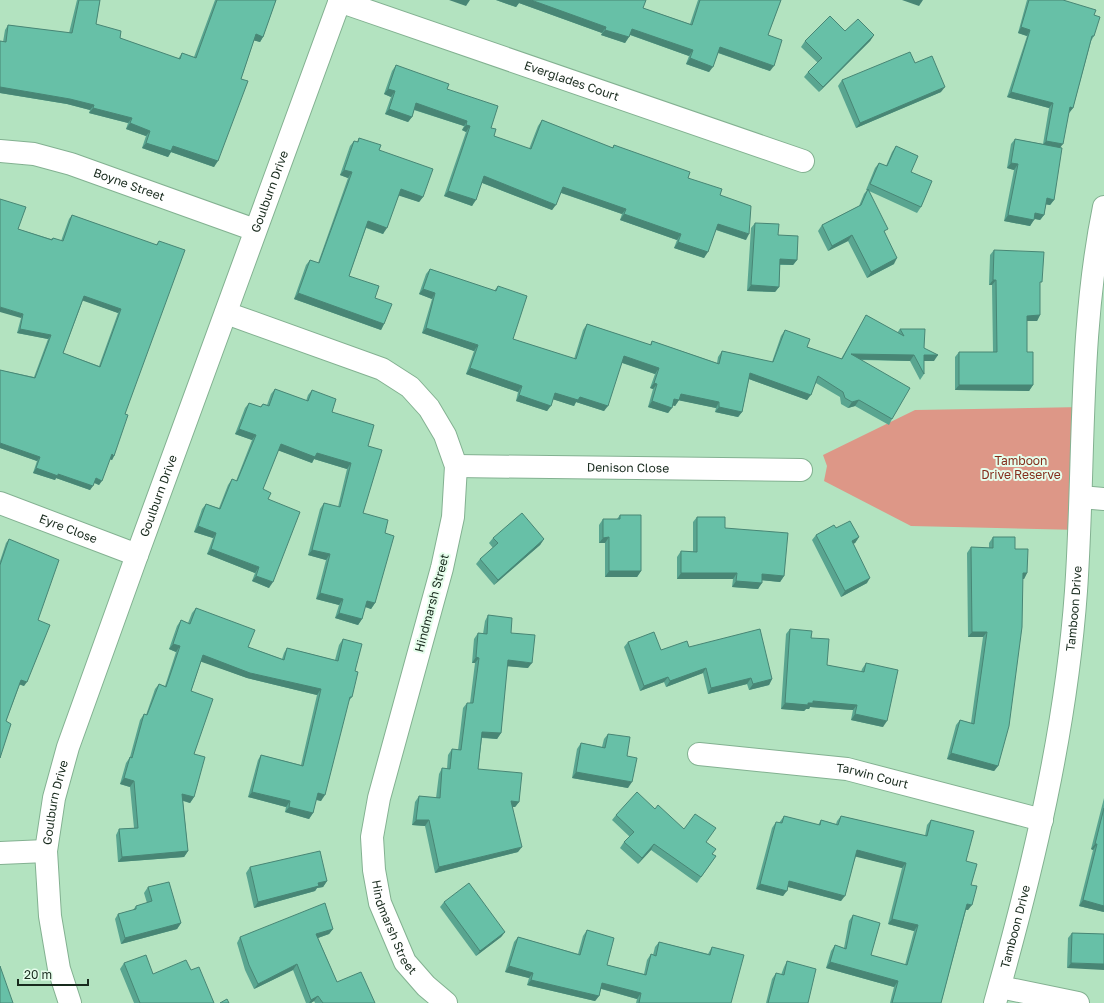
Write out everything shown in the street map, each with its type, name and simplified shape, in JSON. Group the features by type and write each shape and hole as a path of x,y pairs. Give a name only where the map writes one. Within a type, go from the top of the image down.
{"street":[{"name":"Everglades Court","path":"340,1 803,161"},
{"name":"Goulburn Drive","path":"70,1003 60,969 50,916 46,851 54,798 68,747 255,230 340,1"},
{"name":"Boyne Street","path":"0,151 34,154 71,164 255,230"},
{"name":"Tamboon Drive","path":"998,995 1042,820 1059,737 1076,592 1081,497 1082,407 1088,315 1104,208"},
{"name":"Hindmarsh Street","path":"226,313 382,370 410,387 429,408 445,435 456,466 453,517 442,568 379,798 372,837 374,870 380,903 405,962 426,986 446,1003"},
{"name":"Denison Close","path":"456,466 484,465 801,470"},
{"path":"1081,497 1104,499"},
{"name":"Eyre Close","path":"0,503 137,555"},
{"name":"Tarwin Court","path":"699,754 847,769 1042,820"},
{"path":"0,853 46,851"},
{"path":"998,995 1078,1003"}],"green space":[{"name":"Tamboon Drive Reserve","path":"1082,407 1080,530 911,526 824,481 827,466 823,455 915,410"}],"building":[{"path":"79,0 100,0 96,24 121,31 120,38 180,59 182,53 196,58 217,0 276,0 263,37 256,34 241,79 248,81 218,161 173,146 171,151 146,143 150,131 130,123 132,118 93,108 94,105 70,99 0,87 0,41 6,42 8,25 72,33"},
{"path":"531,0 646,0 643,8 692,25 700,0 781,0 768,35 782,40 774,66 720,47 713,67 690,58 693,50 632,29 629,37 605,30 606,27"},
{"path":"1029,0 1063,0 1096,10 1094,15 1100,17 1094,36 1092,36 1073,108 1070,107 1063,144 1046,141 1053,103 1011,92 1030,30 1021,27"},
{"path":"830,16 845,31 858,19 874,35 823,87 808,72 822,58 805,41"},
{"path":"910,52 915,63 932,56 945,87 860,123 842,80"},
{"path":"396,65 449,84 447,89 498,106 491,128 496,129 494,136 531,149 542,120 613,148 614,145 690,172 688,178 722,189 720,195 751,206 749,234 718,224 708,252 678,242 681,234 624,214 626,209 563,187 556,205 484,176 476,200 448,191 470,126 466,125 467,121 416,103 412,117 389,109 395,91 388,89"},
{"path":"359,138 381,145 379,150 433,169 423,197 401,189 387,228 368,221 349,276 379,286 375,298 392,304 384,324 298,293 310,260 319,263 352,172 344,170 354,141 358,142"},
{"path":"1015,139 1062,148 1054,200 1047,198 1044,215 1035,213 1034,220 1008,215 1018,164 1011,163"},
{"path":"896,146 918,156 911,172 932,181 921,207 870,184 879,163 887,166"},
{"path":"868,189 888,229 884,231 897,258 871,272 852,235 832,246 822,225 861,205"},
{"path":"0,199 26,207 18,229 52,240 53,238 63,241 72,215 157,245 159,241 185,250 125,414 128,415 114,456 112,454 102,481 96,478 93,486 36,468 40,457 0,443 0,370 35,378 51,335 20,329 23,314 0,307","holes":["84,296 121,309 100,367 63,353"]},
{"path":"755,223 779,224 778,235 798,236 797,260 780,259 779,287 751,285"},
{"path":"994,250 1044,252 1042,282 1040,282 1040,315 1027,316 1027,352 1033,352 1033,385 959,385 959,352 997,352 996,280 993,280"},
{"path":"430,269 496,291 498,286 527,296 513,339 576,359 587,324 651,345 652,341 719,364 722,351 773,362 785,330 810,339 807,347 842,359 866,315 904,336 900,329 925,329 924,348 938,355 924,355 924,374 914,355 851,354 910,388 892,419 859,400 852,402 845,398 843,392 818,376 811,395 750,373 742,412 719,407 719,402 681,394 679,400 674,399 672,408 652,401 657,384 654,383 659,368 624,356 608,406 580,397 578,400 555,393 551,406 519,395 522,386 470,368 478,345 426,328 435,293 423,289"},
{"path":"275,389 308,401 312,390 336,399 332,412 374,425 368,446 382,450 363,513 388,520 385,533 394,536 375,603 367,601 362,619 339,613 343,599 320,593 330,554 312,550 324,503 340,507 351,463 317,453 315,457 281,444 263,489 271,493 268,499 300,512 273,582 256,576 259,567 211,549 216,533 198,526 206,504 220,509 232,479 237,481 256,435 239,429 249,403 261,407 263,404 269,406"},
{"path":"522,513 544,539 498,580 480,559 498,543 493,538"},
{"path":"620,515 641,515 641,571 609,571 609,537 603,538 603,519 620,519"},
{"path":"697,517 725,517 725,528 788,533 784,576 762,574 762,583 736,581 737,573 681,573 681,551 697,552"},
{"path":"850,521 859,537 852,541 870,578 845,591 816,535 834,525 836,528"},
{"path":"993,537 1015,537 1015,549 1028,549 1027,573 1023,573 1022,627 1009,726 998,766 951,753 960,720 974,724 987,632 972,632 971,547 993,548"},
{"path":"9,539 59,560 38,620 50,625 27,682 21,680 6,721 11,724 0,758 0,565"},
{"path":"196,608 255,630 248,647 284,660 287,648 338,661 343,639 362,644 355,671 358,672 352,697 350,697 325,795 318,793 313,813 289,807 290,801 252,792 261,755 303,766 321,689 250,673 203,655 191,691 213,699 194,754 205,757 194,797 182,794 188,851 122,857 119,829 138,828 134,781 124,778 130,757 132,758 144,714 147,715 159,684 166,687 180,646 173,644 181,620 190,624"},
{"path":"488,615 512,618 511,633 535,635 532,663 508,660 501,733 482,732 478,769 522,773 519,802 511,801 522,847 439,867 429,820 416,820 419,796 440,798 442,768 450,769 452,749 461,750 467,703 473,703 479,658 476,657 478,633 487,634"},
{"path":"760,629 772,679 753,684 751,678 711,688 706,668 670,681 668,677 644,686 628,642 654,632 661,650 687,641 689,647"},
{"path":"790,629 812,631 811,638 829,639 827,665 864,672 866,663 898,670 887,721 855,714 857,705 813,701 813,703 808,703 808,705 785,703"},
{"path":"608,734 630,737 627,756 637,758 632,782 576,772 581,743 605,748"},
{"path":"637,792 655,809 658,805 684,829 695,814 716,828 706,842 716,849 712,854 716,856 701,877 654,844 642,858 624,842 634,832 616,815"},
{"path":"1104,808 1104,906 1083,900"},
{"path":"784,816 820,825 821,820 838,825 841,816 927,836 931,820 974,831 966,861 977,864 971,885 977,886 972,905 967,904 941,1003 892,1003 898,981 830,962 835,945 846,949 853,915 880,923 871,955 907,965 918,925 892,919 906,863 857,850 845,896 789,881 787,891 760,884 776,822 782,823"},
{"path":"320,851 327,881 318,883 319,886 258,902 250,867"},
{"path":"169,882 181,923 125,938 118,914 136,909 136,906 152,901 148,887"},
{"path":"469,883 505,932 480,951 444,902"},
{"path":"325,903 333,929 316,934 337,982 361,972 375,1003 323,1003 318,996 311,1000 297,964 258,984 249,965 240,937"},
{"path":"587,930 614,938 607,965 646,975 651,954 656,956 659,942 710,955 712,947 744,955 731,1003 639,1003 641,993 602,983 599,996 531,980 533,973 509,966 518,937 580,955"},
{"path":"1072,933 1104,934 1104,964 1071,963"},
{"path":"146,955 153,974 186,960 191,970 199,967 214,1003 140,1003 124,963"},
{"path":"787,961 816,969 808,1003 768,1003 776,973 784,975"},
{"path":"0,966 13,1003 0,1003"},
{"path":"227,999 229,1003 220,1003"}]}
